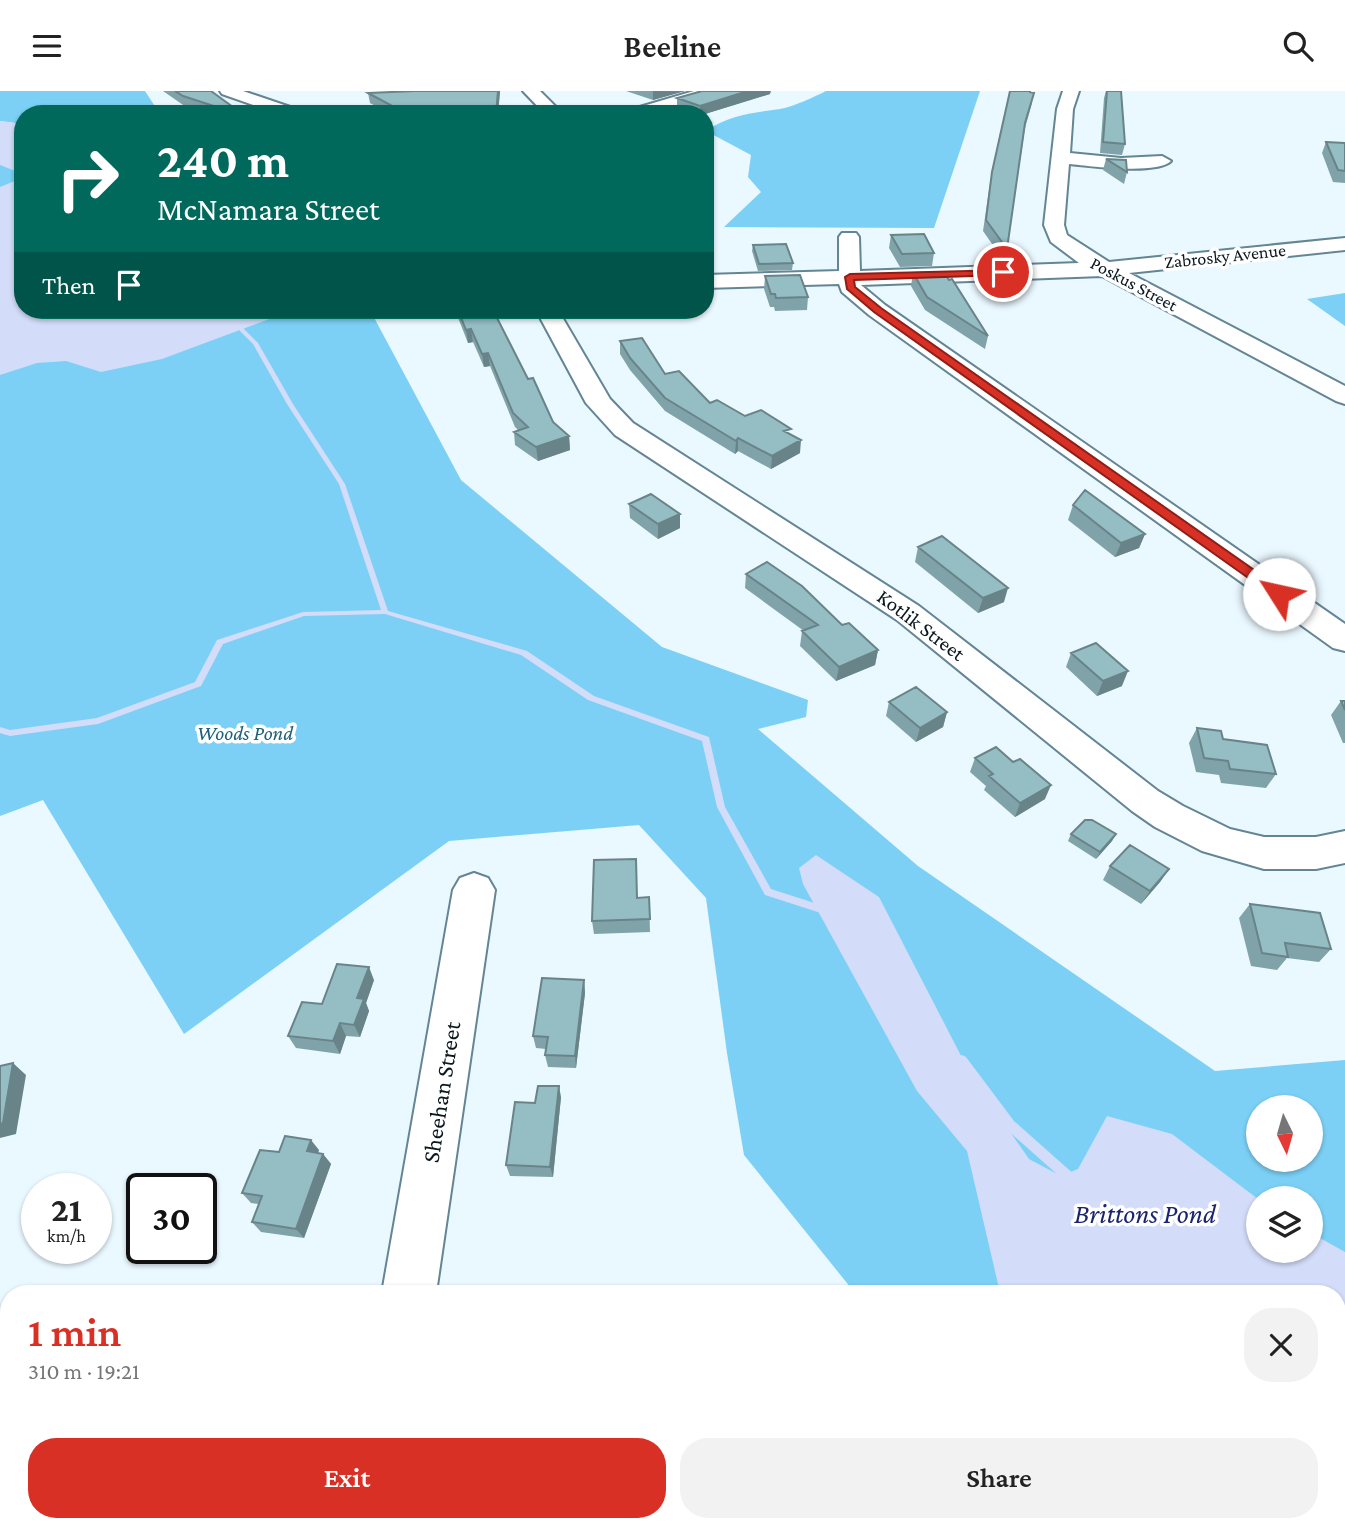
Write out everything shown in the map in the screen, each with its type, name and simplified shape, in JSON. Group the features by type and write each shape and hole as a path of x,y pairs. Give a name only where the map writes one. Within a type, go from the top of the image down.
{"street":[{"path":"228,91 269,105"},
{"path":"531,91 546,105"},
{"path":"663,105 711,91"},
{"name":"Poskus Street","path":"1072,91 1065,109 1054,232 1072,251 1345,396"},
{"path":"1060,158 1121,163 1162,160"},
{"path":"849,237 850,288 877,310 1345,640"},
{"name":"Zabrosky Avenue","path":"714,282 1106,269 1345,244"},
{"name":"Kotlik Street","path":"552,319 599,403 624,429 908,613 1162,813 1198,835 1225,846 1259,854 1294,857 1345,846"},
{"name":"Sheehan Street","path":"410,1285 474,890"}],"green space":[{"path":"0,91 145,91 154,105 14,105 14,123 0,121"},
{"path":"826,91 980,91 934,228 724,227 761,192 748,177 751,155 714,135 714,127 732,118 786,108"},
{"name":"Woods Pond","path":"0,151 14,158 14,319 375,319 461,480 662,647 808,700 806,717 758,729 918,866 1215,1071 1345,1060 1345,1285 849,1285 744,1155 706,898 639,825 449,841 184,1034 43,800 0,816"},
{"path":"1345,293 1345,326 1307,299"}],"water":[{"path":"0,121 14,123 14,170 0,165"},
{"path":"14,181 14,319 270,319 162,359 101,372 66,361 37,363 0,375 0,187"},
{"name":"Brittons Pond","path":"816,855 879,897 972,1077 1029,1159 1061,1176 1078,1169 1107,1116 1172,1134 1246,1190 1246,1263 1323,1263 1323,1240 1345,1252 1345,1285 999,1285 967,1151 917,1091 803,884 799,868"}],"building":[{"path":"175,91 211,91 230,105 211,105"},
{"path":"498,91 497,105 390,105 368,93"},
{"path":"702,91 748,91 703,105 677,98"},
{"path":"1010,91 1034,93 1025,123 1007,249 986,220 992,172"},
{"path":"1107,91 1121,91 1125,144 1103,142"},
{"path":"1326,142 1345,143 1345,171 1338,170"},
{"path":"1106,159 1126,160 1127,172"},
{"path":"924,234 934,253 902,254 891,235"},
{"path":"786,244 793,263 759,264 753,245"},
{"path":"944,272 949,280 952,279 988,336 927,297 913,273"},
{"path":"800,275 808,297 776,298 775,294 771,294 765,276"},
{"path":"462,319 498,319 528,379 533,378 553,422 569,436 536,447 514,432 528,427 513,413 488,353 482,354 471,329 466,330"},
{"path":"642,338 665,374 679,371 710,403 717,400 745,416 761,410 791,429 784,431 801,440 772,456 738,438 736,441 665,398 630,358 620,341"},
{"path":"1085,490 1145,534 1121,543 1073,505"},
{"path":"651,494 680,514 658,524 629,504"},
{"path":"942,536 1008,588 983,598 918,547"},
{"path":"767,562 802,586 842,625 849,623 878,650 839,667 802,631 818,625 746,574"},
{"path":"1096,643 1128,671 1103,681 1071,653"},
{"path":"916,687 947,712 920,728 889,702"},
{"path":"1197,728 1221,731 1223,739 1267,745 1276,774 1230,769 1228,761 1204,758"},
{"path":"996,747 1013,762 1020,759 1051,785 1020,803 989,776 993,774 975,758"},
{"path":"1085,820 1092,820 1116,834 1100,852 1071,834"},
{"path":"1130,845 1169,869 1150,891 1110,866"},
{"path":"636,859 637,898 649,897 650,919 592,921 594,860"},
{"path":"1250,904 1320,913 1331,949 1285,943 1288,957 1262,953"},
{"path":"337,964 369,967 357,998 364,999 354,1025 340,1023 333,1041 288,1036 302,1002 322,1004"},
{"path":"542,978 584,980 575,1056 545,1055 548,1037 533,1036"},
{"path":"13,1063 3,1123 0,1124 0,1066"},
{"path":"538,1086 559,1086 550,1167 506,1165 515,1102 535,1103"},
{"path":"285,1136 311,1140 307,1151 323,1154 296,1229 252,1222 262,1196 242,1193 260,1150 279,1152"}],"waterway":[{"path":"236,319 242,330 255,343 290,404 342,484 385,612"},
{"path":"0,730 10,733 98,721 198,684 220,642 303,614 385,612"},
{"path":"385,612 524,653 591,698 706,739 721,807 768,892 827,911"},
{"path":"962,1060 1010,1125 1072,1180"}],"route":[{"path":"1003,272 850,277 850,288 877,310 1279,594"}]}
